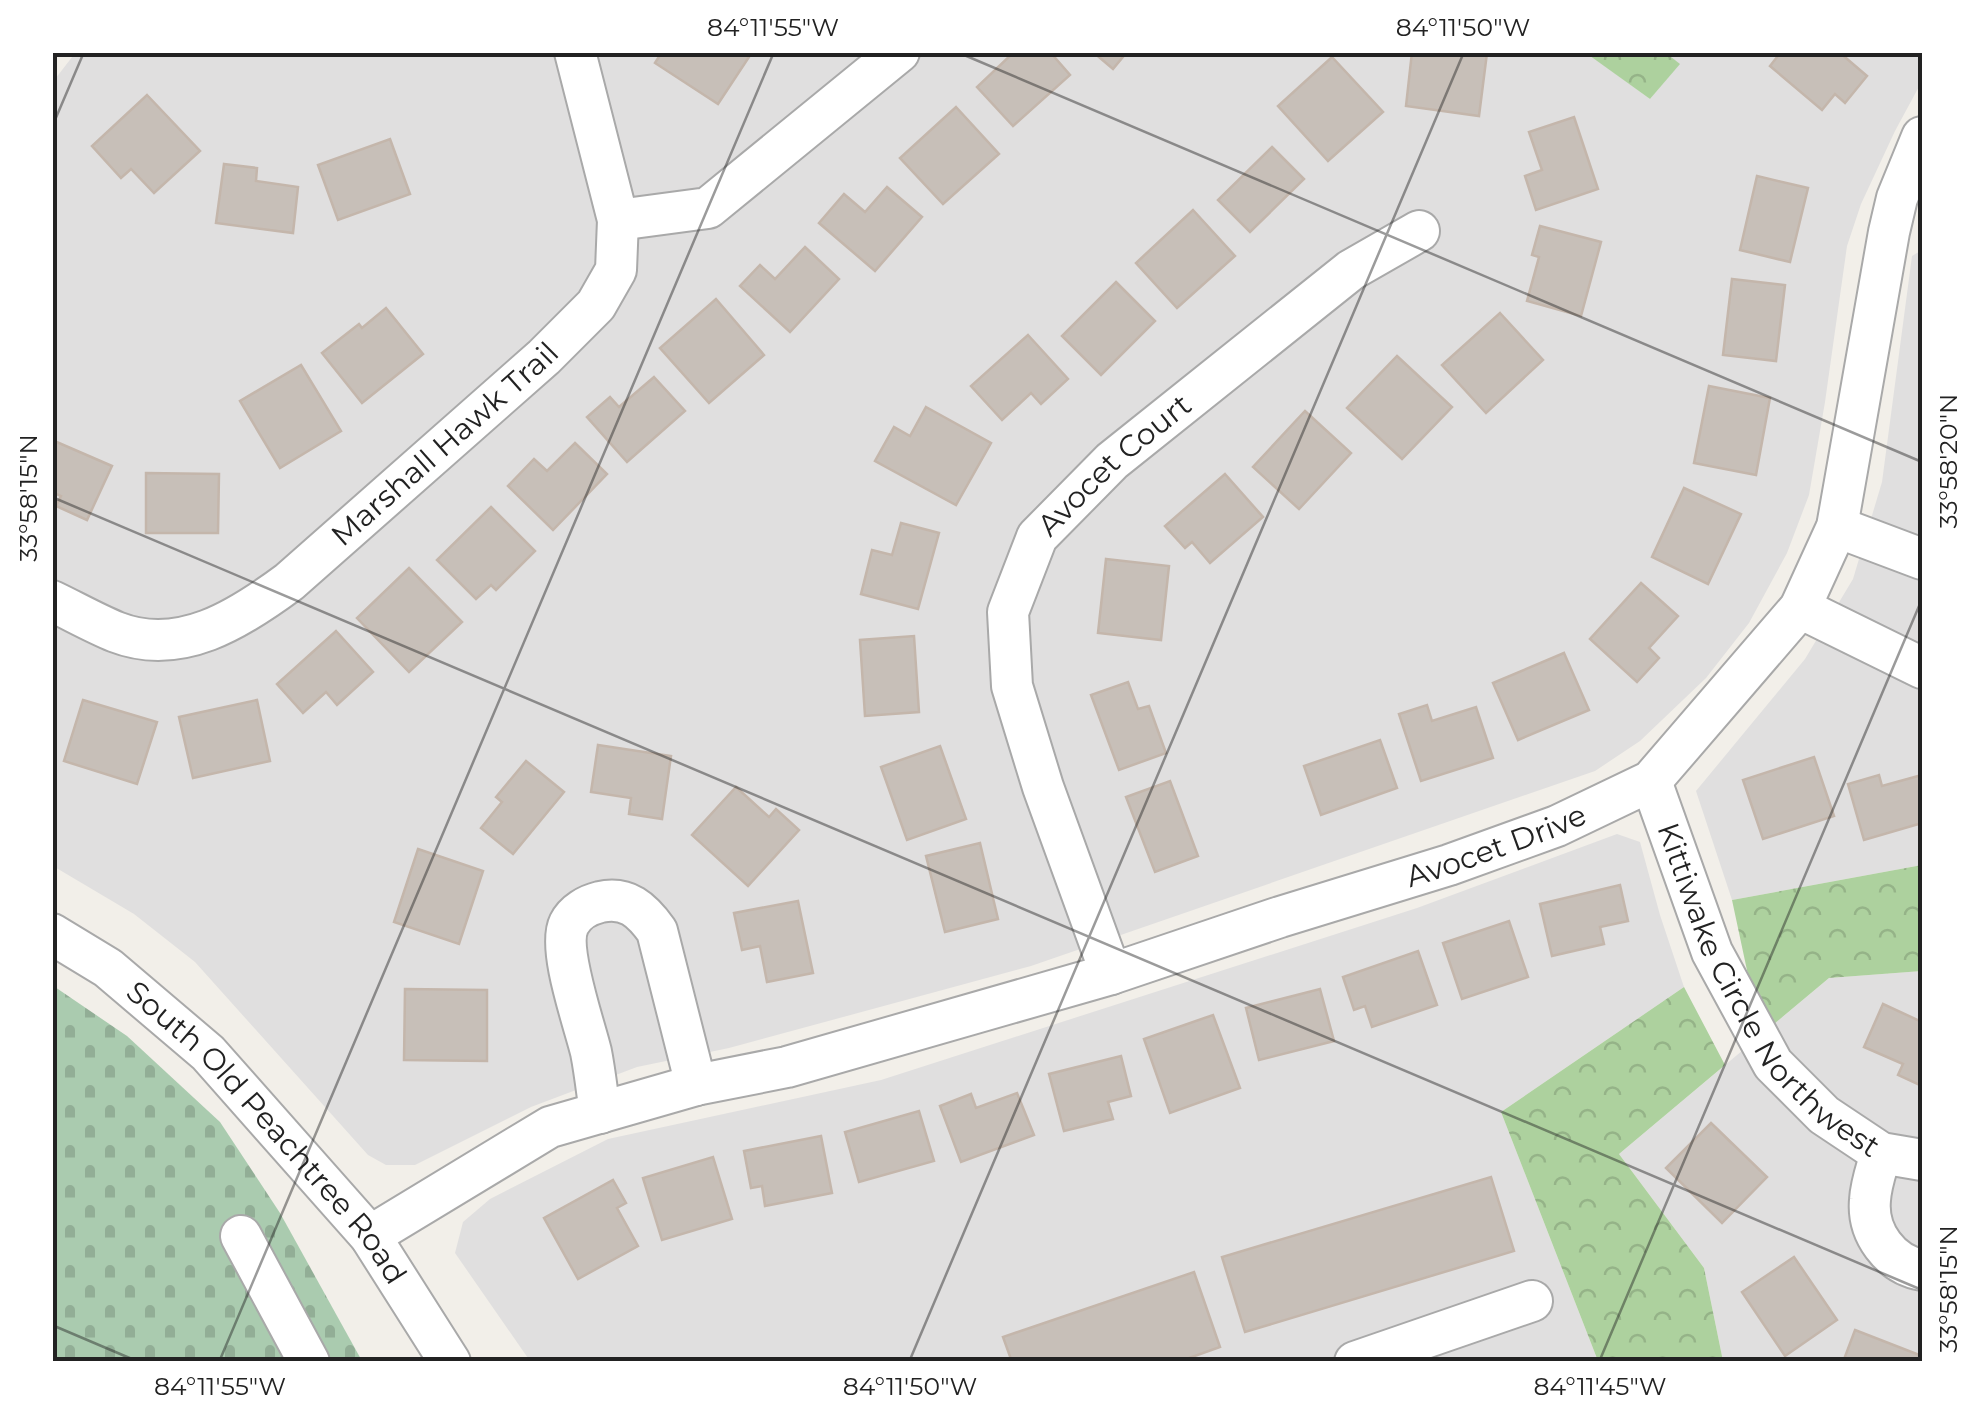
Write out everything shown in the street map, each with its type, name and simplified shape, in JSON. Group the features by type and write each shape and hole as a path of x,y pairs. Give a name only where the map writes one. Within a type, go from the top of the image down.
{"street":[{"name":"Marshall Hawk Trail","path":"52,600 118,633 148,639 178,639 218,628 289,582 544,357 596,305 616,270 618,220 575,52"},
{"path":"618,220 708,208 900,52"},
{"name":"Avocet Drive","path":"370,1236 550,1127 696,1086 787,1067 1111,974 1449,866 1557,826 1651,781 1800,608 1837,527 1889,232 1910,204 1922,137"},
{"name":"Avocet Court","path":"1111,974 1043,787 1012,686 1008,612 1036,537 1127,448 1351,270 1420,231"},
{"path":"1837,527 1919,558"},
{"path":"1800,608 1922,668"},
{"name":"Kittiwake Circle Northwest","path":"1651,781 1712,952 1773,1064 1824,1115 1881,1153 1922,1160"},
{"path":"600,1113 591,1052 565,951 569,924 586,906 608,900 623,902 642,910 657,930 696,1086"},
{"name":"South Old Peachtree Road","path":"52,934 108,968 208,1052 370,1236 450,1362"},
{"path":"1881,1153 1869,1204 1875,1232 1889,1254 1904,1266 1922,1270"},
{"path":"240,1236 309,1362"},
{"path":"1355,1362 1398,1354 1532,1301"}],"shaded area":[{"path":"76,52 1586,52 1650,99 1679,64 1666,53 1922,53 1922,81 1861,204 1847,246 1809,495 1787,553 1749,623 1706,678 1640,741 1595,771 1031,966 729,1048 637,1067 531,1107 415,1165 386,1165 368,1155 195,962 134,914 53,866 52,83"},
{"path":"1922,250 1922,865 1732,900 1696,791 1805,659 1853,579 1882,482 1912,256"},
{"path":"1617,834 1640,842 1684,987 1501,1112 1598,1361 530,1361 455,1253 463,1222 490,1199 608,1139 881,1080 1417,908"},
{"path":"1922,971 1922,1361 1723,1361 1704,1268 1619,1154 1829,978"}],"green space":[{"path":"1586,53 1666,53 1680,64 1650,99"},
{"path":"1922,865 1922,971 1829,978 1774,1024 1748,975 1732,900"},
{"path":"52,985 127,1036 220,1122 280,1213 362,1361 53,1361"},
{"path":"1684,987 1725,1065 1619,1154 1704,1268 1723,1361 1598,1361 1501,1112"}],"building":[{"path":"662,52 751,54 718,104 655,63"},
{"path":"1014,52 1050,52 1070,75 1013,126 977,87"},
{"path":"1093,52 1127,52 1113,69"},
{"path":"1412,52 1487,53 1479,116 1406,106"},
{"path":"1781,52 1839,52 1867,76 1845,103 1835,94 1822,110 1770,66"},
{"path":"1332,57 1383,112 1328,161 1278,106"},
{"path":"147,95 200,151 154,193 131,169 121,178 92,146"},
{"path":"956,107 999,154 943,204 900,158"},
{"path":"1574,117 1598,189 1536,210 1525,176 1542,170 1529,132"},
{"path":"390,139 410,194 338,220 318,165"},
{"path":"1272,147 1304,179 1250,232 1218,200"},
{"path":"224,164 257,168 256,181 298,187 293,233 216,223"},
{"path":"1757,176 1808,188 1790,262 1740,250"},
{"path":"887,187 922,217 875,271 819,223 844,194 865,212"},
{"path":"1193,210 1235,256 1177,308 1136,263"},
{"path":"1540,226 1601,242 1581,316 1527,301 1539,257 1532,255"},
{"path":"805,247 839,279 790,332 740,286 760,265 775,279"},
{"path":"1732,279 1785,285 1776,361 1723,355"},
{"path":"1116,282 1155,321 1101,375 1062,336"},
{"path":"716,299 764,355 709,403 660,348"},
{"path":"386,308 423,354 362,403 322,353"},
{"path":"1500,313 1543,360 1486,413 1442,365"},
{"path":"1028,335 1068,379 1041,404 1031,393 1002,420 971,386"},
{"path":"1397,356 1452,407 1402,459 1347,408"},
{"path":"301,365 341,431 280,468 240,401"},
{"path":"654,377 685,411 627,462 587,417 610,397 619,407"},
{"path":"1709,386 1770,398 1756,475 1694,463"},
{"path":"926,407 991,443 956,505 875,461 894,427 910,436"},
{"path":"1305,411 1351,453 1299,509 1253,467"},
{"path":"52,440 112,466 87,520 56,506 61,496 52,492"},
{"path":"575,443 607,474 553,530 508,486 534,459 547,471"},
{"path":"146,473 219,474 218,533 146,533"},
{"path":"1225,474 1263,517 1210,563 1192,542 1185,548 1165,526"},
{"path":"1684,488 1741,514 1708,584 1652,557"},
{"path":"491,507 535,551 496,590 491,585 476,599 437,560"},
{"path":"901,523 939,533 918,609 861,594 872,550 892,555"},
{"path":"1106,559 1169,566 1161,640 1098,633"},
{"path":"409,568 462,622 409,672 357,618"},
{"path":"1641,583 1678,616 1649,648 1659,658 1637,682 1590,639"},
{"path":"336,631 373,672 337,705 326,692 303,713 277,684"},
{"path":"914,636 919,712 865,716 860,640"},
{"path":"1564,653 1589,710 1518,740 1493,683"},
{"path":"1128,682 1138,709 1149,706 1166,753 1119,770 1091,695"},
{"path":"83,700 157,722 137,784 64,761"},
{"path":"257,700 270,761 193,778 179,717"},
{"path":"1427,705 1432,721 1476,707 1493,758 1421,781 1399,714"},
{"path":"1380,740 1397,788 1321,815 1304,766"},
{"path":"598,745 671,756 662,819 629,814 631,798 591,792"},
{"path":"940,746 966,819 907,840 881,767"},
{"path":"1814,757 1834,816 1763,839 1743,780"},
{"path":"526,761 564,792 513,854 481,828 502,802 496,797"},
{"path":"1879,775 1882,786 1922,775 1922,823 1864,840 1848,784"},
{"path":"1170,781 1198,856 1155,872 1126,797"},
{"path":"736,787 769,817 776,809 799,830 748,886 692,835"},
{"path":"980,843 998,919 945,932 926,856"},
{"path":"418,849 483,871 459,944 394,922"},
{"path":"1620,885 1628,921 1600,927 1604,944 1552,956 1540,904"},
{"path":"798,901 813,973 767,982 760,946 742,950 734,913"},
{"path":"1509,921 1528,977 1462,999 1443,943"},
{"path":"1418,951 1437,1005 1372,1027 1365,1006 1354,1010 1343,977"},
{"path":"405,989 487,990 487,1061 404,1060"},
{"path":"1320,989 1334,1041 1259,1060 1246,1008"},
{"path":"1883,1004 1922,1022 1922,1086 1898,1075 1903,1064 1864,1047"},
{"path":"1213,1015 1240,1088 1170,1113 1144,1039"},
{"path":"1121,1056 1131,1096 1108,1102 1113,1119 1064,1131 1049,1074"},
{"path":"1017,1093 1034,1135 961,1162 940,1106 971,1094 976,1108"},
{"path":"919,1111 934,1161 859,1182 845,1132"},
{"path":"1711,1123 1767,1177 1722,1223 1666,1168"},
{"path":"821,1136 832,1193 765,1206 762,1186 751,1188 744,1151"},
{"path":"713,1157 732,1219 662,1240 643,1178"},
{"path":"1491,1177 1514,1251 1245,1332 1222,1257"},
{"path":"613,1180 626,1203 617,1208 638,1246 578,1279 544,1218"},
{"path":"1794,1257 1837,1320 1785,1356 1742,1292"},
{"path":"1194,1272 1220,1347 1178,1362 1012,1362 1003,1337"},
{"path":"1855,1330 1922,1356 1920,1362 1843,1362"}]}
